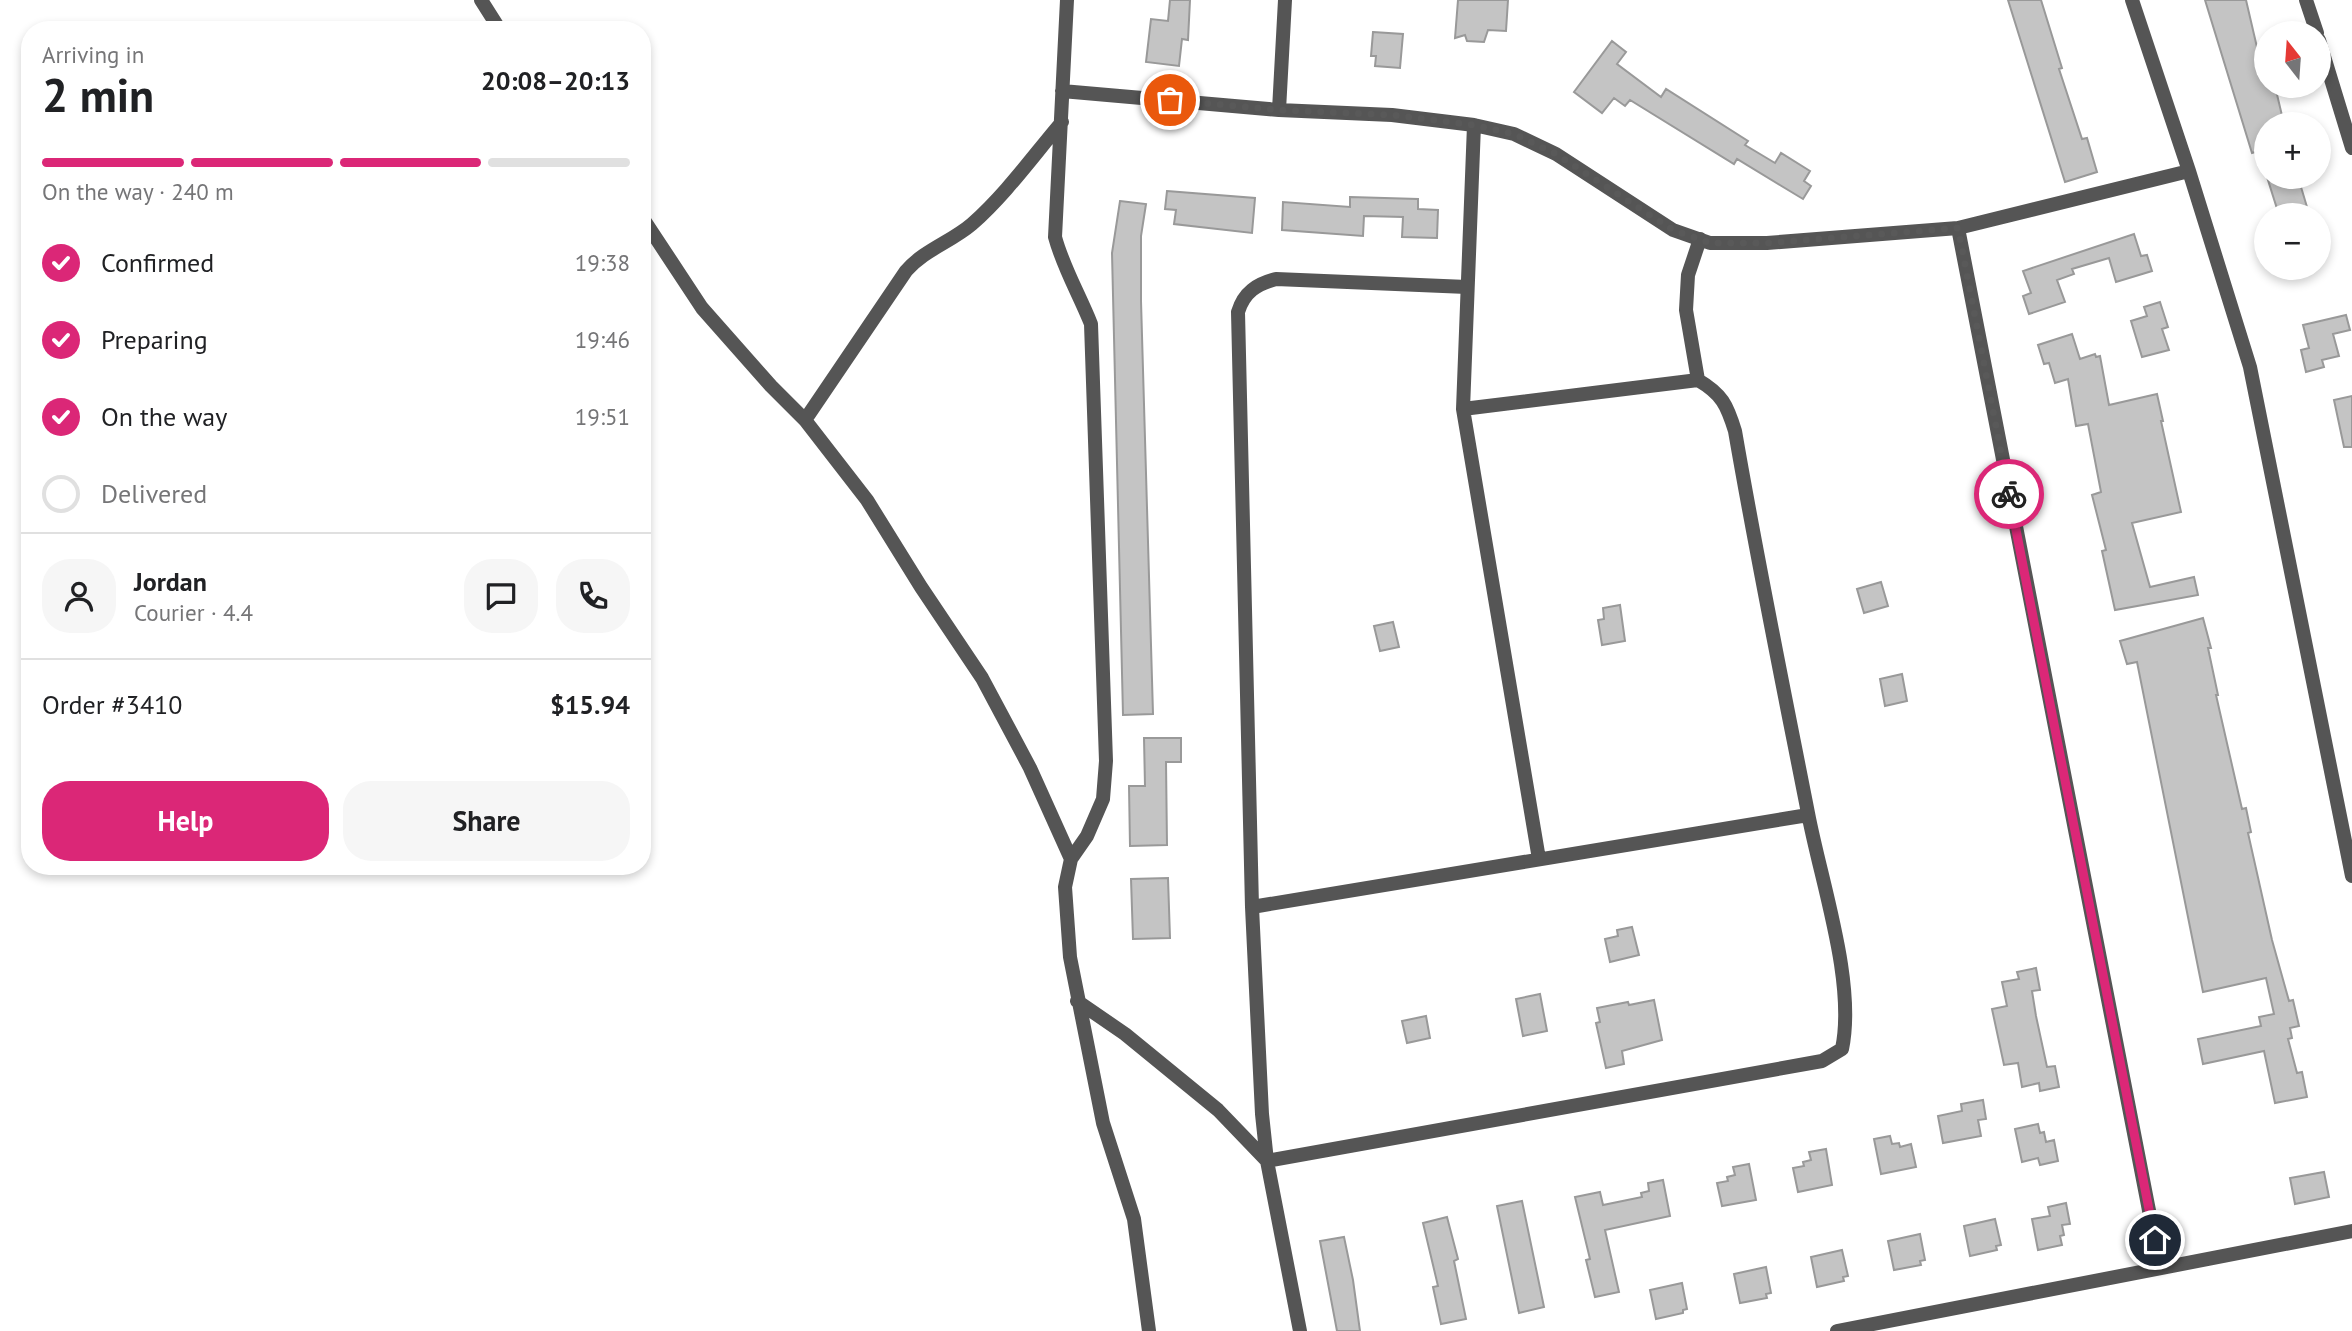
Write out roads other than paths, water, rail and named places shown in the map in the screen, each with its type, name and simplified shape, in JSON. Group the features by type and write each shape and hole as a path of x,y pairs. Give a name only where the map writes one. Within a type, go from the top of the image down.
{"street":[{"path":"481,0 494,21"},
{"path":"1067,0 1055,237 1061,261 1091,324 1106,761 1103,799 1087,836 1071,859 1065,887 1069,957 1103,1123 1134,1219 1149,1331"},
{"path":"1279,110 1285,0"},
{"path":"2132,0 2250,367 2352,876"},
{"path":"2306,0 2313,21"},
{"path":"2331,79 2352,148"},
{"path":"1062,91 1279,110 1392,115 1474,125 1514,134 1556,154 1673,230 1710,243 1767,243 1958,228 2189,171"},
{"path":"805,420 915,260 956,237 977,219 1062,122"},
{"path":"1474,125 1463,409 1539,859"},
{"path":"1958,228 2160,1267"},
{"path":"651,230 702,308 805,420 867,499 982,678 1030,768 1071,859"},
{"path":"1698,380 1686,310 1688,275 1700,239"},
{"path":"1300,1331 1266,1161 1262,1114 1252,907 1238,312 1241,303 1258,284 1276,279 1467,287"},
{"path":"1266,1161 1822,1060 1842,1049 1846,1028 1839,956 1808,814 1735,431 1727,406 1714,389 1698,380 1463,409"},
{"path":"1252,907 1808,814"},
{"path":"1077,1001 1125,1034 1218,1110 1266,1161"},
{"path":"1837,1331 1894,1325 2160,1267 2352,1231"}]}
